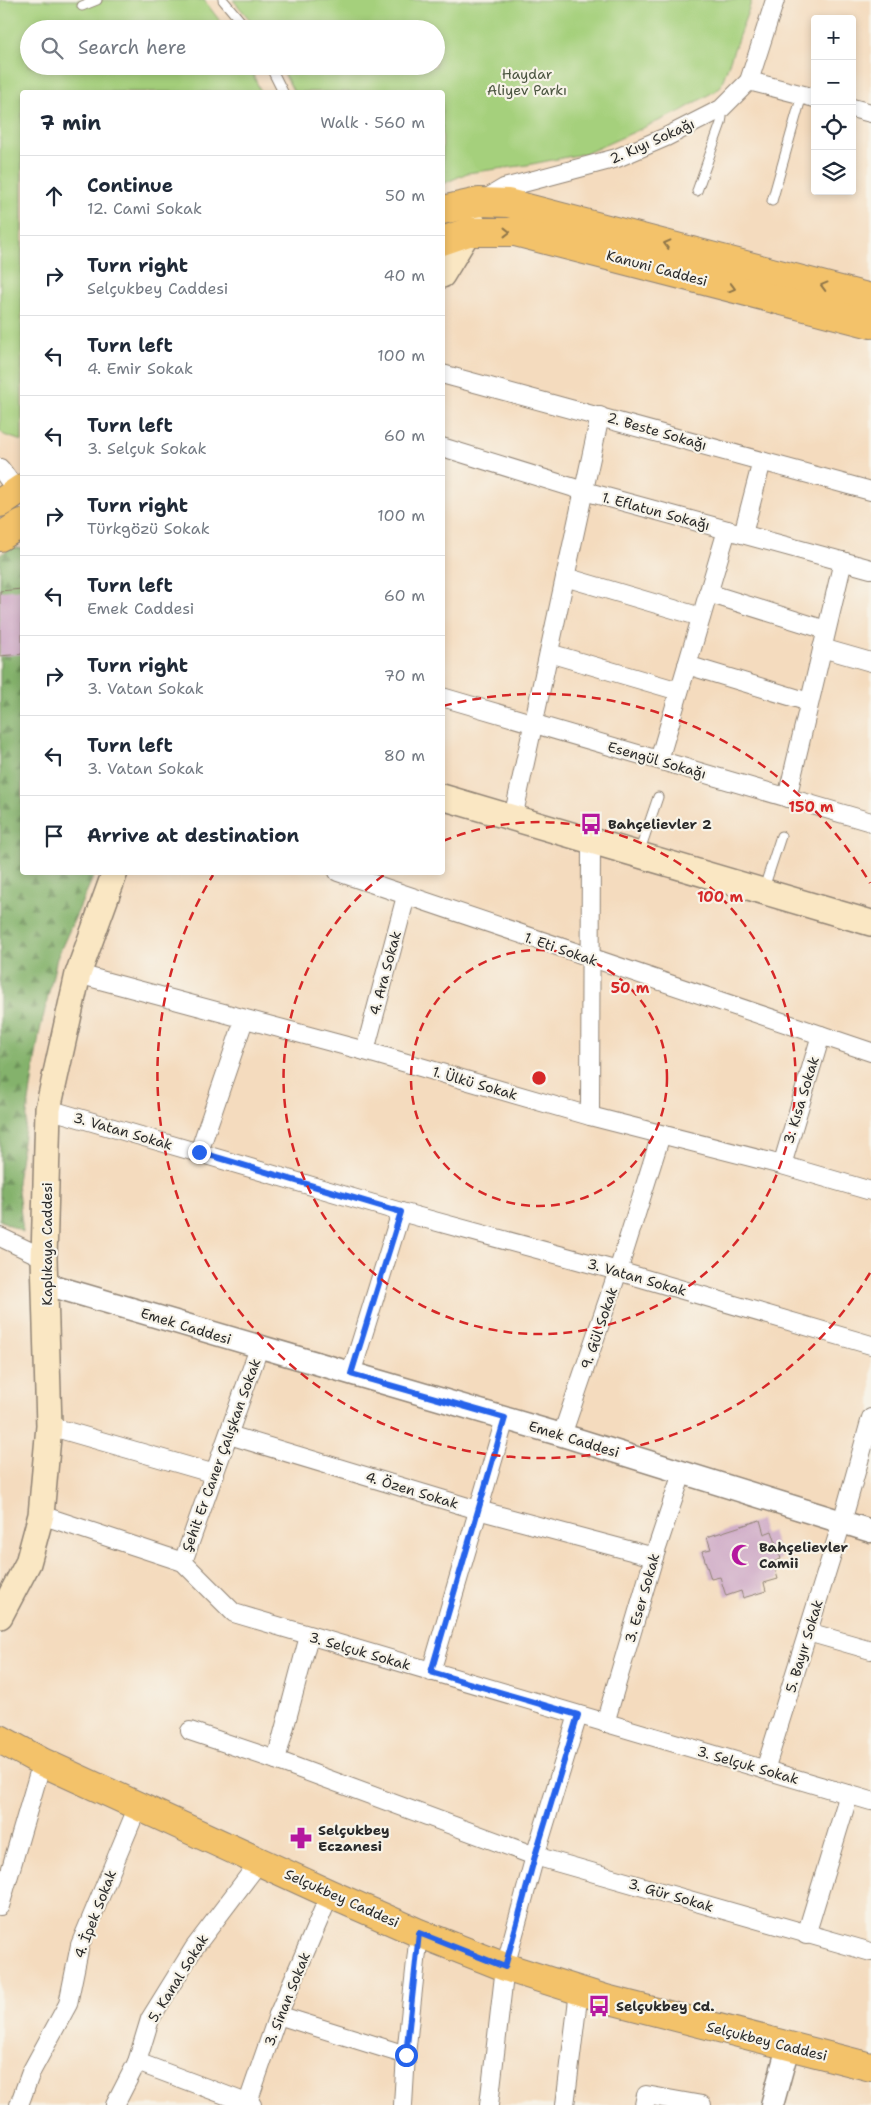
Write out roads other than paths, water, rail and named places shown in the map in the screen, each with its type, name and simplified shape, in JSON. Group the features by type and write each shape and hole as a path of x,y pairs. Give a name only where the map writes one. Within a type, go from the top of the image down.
{"main road":[{"name":"Kanuni Caddesi","path":"445,209 479,202 508,203 871,298"},
{"path":"445,271 468,232 479,202"},
{"name":"Kanuni Caddesi","path":"445,240 468,232 515,232 871,324"},
{"path":"0,537 20,524"},
{"path":"445,797 871,924"},
{"name":"Kaplıkaya Caddesi","path":"3,1606 28,1563 41,1516 50,1426 44,1258 48,1109 78,974 114,875"},
{"name":"Selçukbey Caddesi","path":"0,1739 42,1762 330,1894 419,1933 505,1967 579,1991 788,2047 871,2067"}],"street":[{"path":"775,0 749,81 809,97"},
{"name":"2. Kıyı Sokağı","path":"479,202 504,188 617,158 666,137 720,109 749,81"},
{"path":"856,109 871,114"},
{"name":"2. Beste Sokağı","path":"445,375 871,491"},
{"path":"513,818 600,416"},
{"name":"1. Eflatun Sokağı","path":"445,449 584,491 871,569"},
{"path":"659,760 708,593 735,532 762,461"},
{"path":"0,468 16,495"},
{"path":"787,798 843,561"},
{"path":"565,577 701,617"},
{"path":"708,593 826,630"},
{"path":"822,648 871,662"},
{"path":"549,652 679,691"},
{"path":"687,665 809,702"},
{"name":"Esengül Sokağı","path":"445,698 871,822"},
{"path":"590,1116 591,839"},
{"name":"1. Eti Sokak","path":"346,875 871,1052"},
{"name":"4. Ara Sokak","path":"365,1051 406,896"},
{"name":"1. Ülkü Sokak","path":"78,974 365,1051 590,1116 782,1165 871,1191"},
{"path":"199,1152 244,1020"},
{"name":"3. Kısa Sokak","path":"782,1165 821,1035"},
{"name":"3. Vatan Sokak","path":"48,1109 401,1212 618,1271 871,1345"},
{"name":"9. Gül Sokak","path":"562,1435 618,1271 661,1135"},
{"path":"351,1374 401,1212"},
{"path":"0,1238 44,1258"},
{"name":"Emek Caddesi","path":"46,1284 259,1348 562,1435 871,1531"},
{"name":"Şehit Er Caner Çalışkan Sokak","path":"183,1562 259,1348"},
{"path":"431,1672 505,1418"},
{"name":"5. Bayır Sokak","path":"765,1770 842,1522 871,1418"},
{"path":"50,1426 215,1474"},
{"name":"4. Özen Sokak","path":"229,1435 478,1510 654,1557"},
{"name":"3. Eser Sokak","path":"605,1723 654,1557 682,1473"},
{"name":"3. Selçuk Sokak","path":"41,1516 183,1562 234,1613 871,1801"},
{"path":"808,1632 871,1650"},
{"path":"190,1731 276,1760 310,1636"},
{"path":"489,2105 505,1967 535,1856 578,1715"},
{"name":"3. Gür Sokak","path":"276,1760 535,1856 871,1952"},
{"path":"0,1906 42,1762"},
{"path":"806,1934 849,1794"},
{"name":"4. İpek Sokak","path":"20,2105 31,2072 68,2004 80,1945 138,1806"},
{"name":"5. Kanal Sokak","path":"115,2105 137,2062 150,2019 194,1948 260,1861"},
{"name":"3. Sinan Sokak","path":"249,2104 278,2015 330,1894"},
{"path":"403,2105 406,2055 419,1933"},
{"path":"565,2105 579,1991"},
{"path":"278,2015 406,2055"},
{"path":"772,2105 788,2047"},
{"path":"137,2062 249,2104"},
{"path":"644,2105 646,2095 702,2105"}],"lane":[{"path":"82,6 97,0"},
{"path":"223,0 240,20"},
{"path":"274,75 282,90"},
{"path":"772,201 809,97"},
{"path":"698,192 721,123 720,109"},
{"path":"639,854 658,797"},
{"path":"763,891 781,836"}],"place":[{"name":"Bahçelievler 2","path":"591,824"},
{"name":"Bahçelievler Camii","path":"742,1555"},
{"name":"Selçukbey Eczanesi","path":"301,1838"},
{"name":"Selçukbey Cd.","path":"599,2006"}],"park label":[{"name":"Haydar Aliyev Parkı","path":"527,82"}]}
